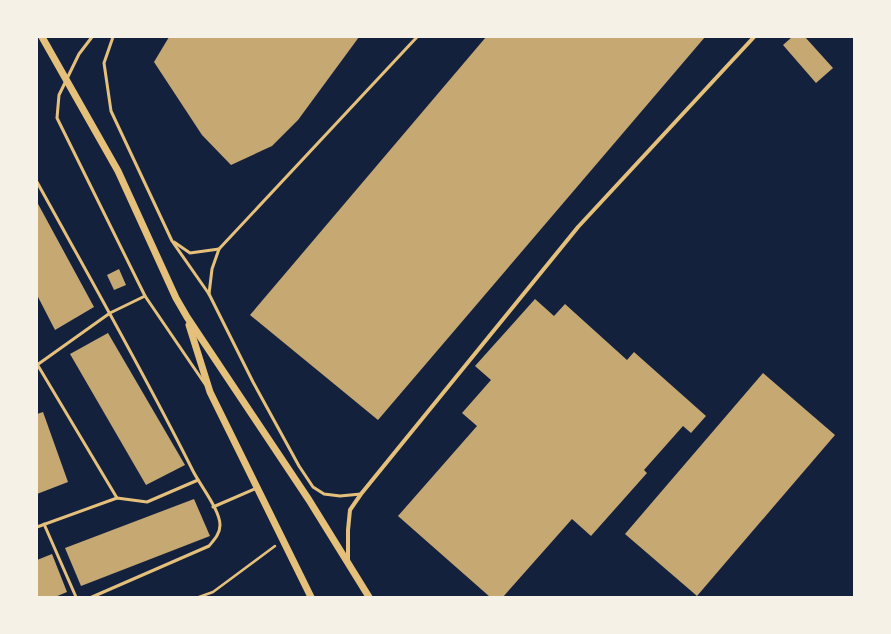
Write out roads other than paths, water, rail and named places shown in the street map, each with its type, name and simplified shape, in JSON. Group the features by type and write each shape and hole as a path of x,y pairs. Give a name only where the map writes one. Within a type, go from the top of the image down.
{"street":[{"path":"42,37 118,171 176,298 187,318 348,560 369,597"},
{"path":"348,560 350,510 361,494 578,227 754,37"},
{"path":"187,318 210,392 282,541 311,597"}],"lane":[{"path":"92,37 79,54 60,95 57,118 145,296 210,392"},
{"path":"113,37 104,63 111,110 172,241 209,294 253,382 299,466 313,487 324,494 340,496 361,494"},
{"path":"209,294 212,270 219,249 417,37"},
{"path":"37,182 162,409 198,480 214,507 220,524 218,535 209,546 92,597"},
{"path":"172,241 190,253 219,249"},
{"path":"117,498 37,365 110,313 145,296"},
{"path":"37,527 117,498 147,502 198,480"},
{"path":"214,507 256,488"},
{"path":"44,524 76,597"}]}
